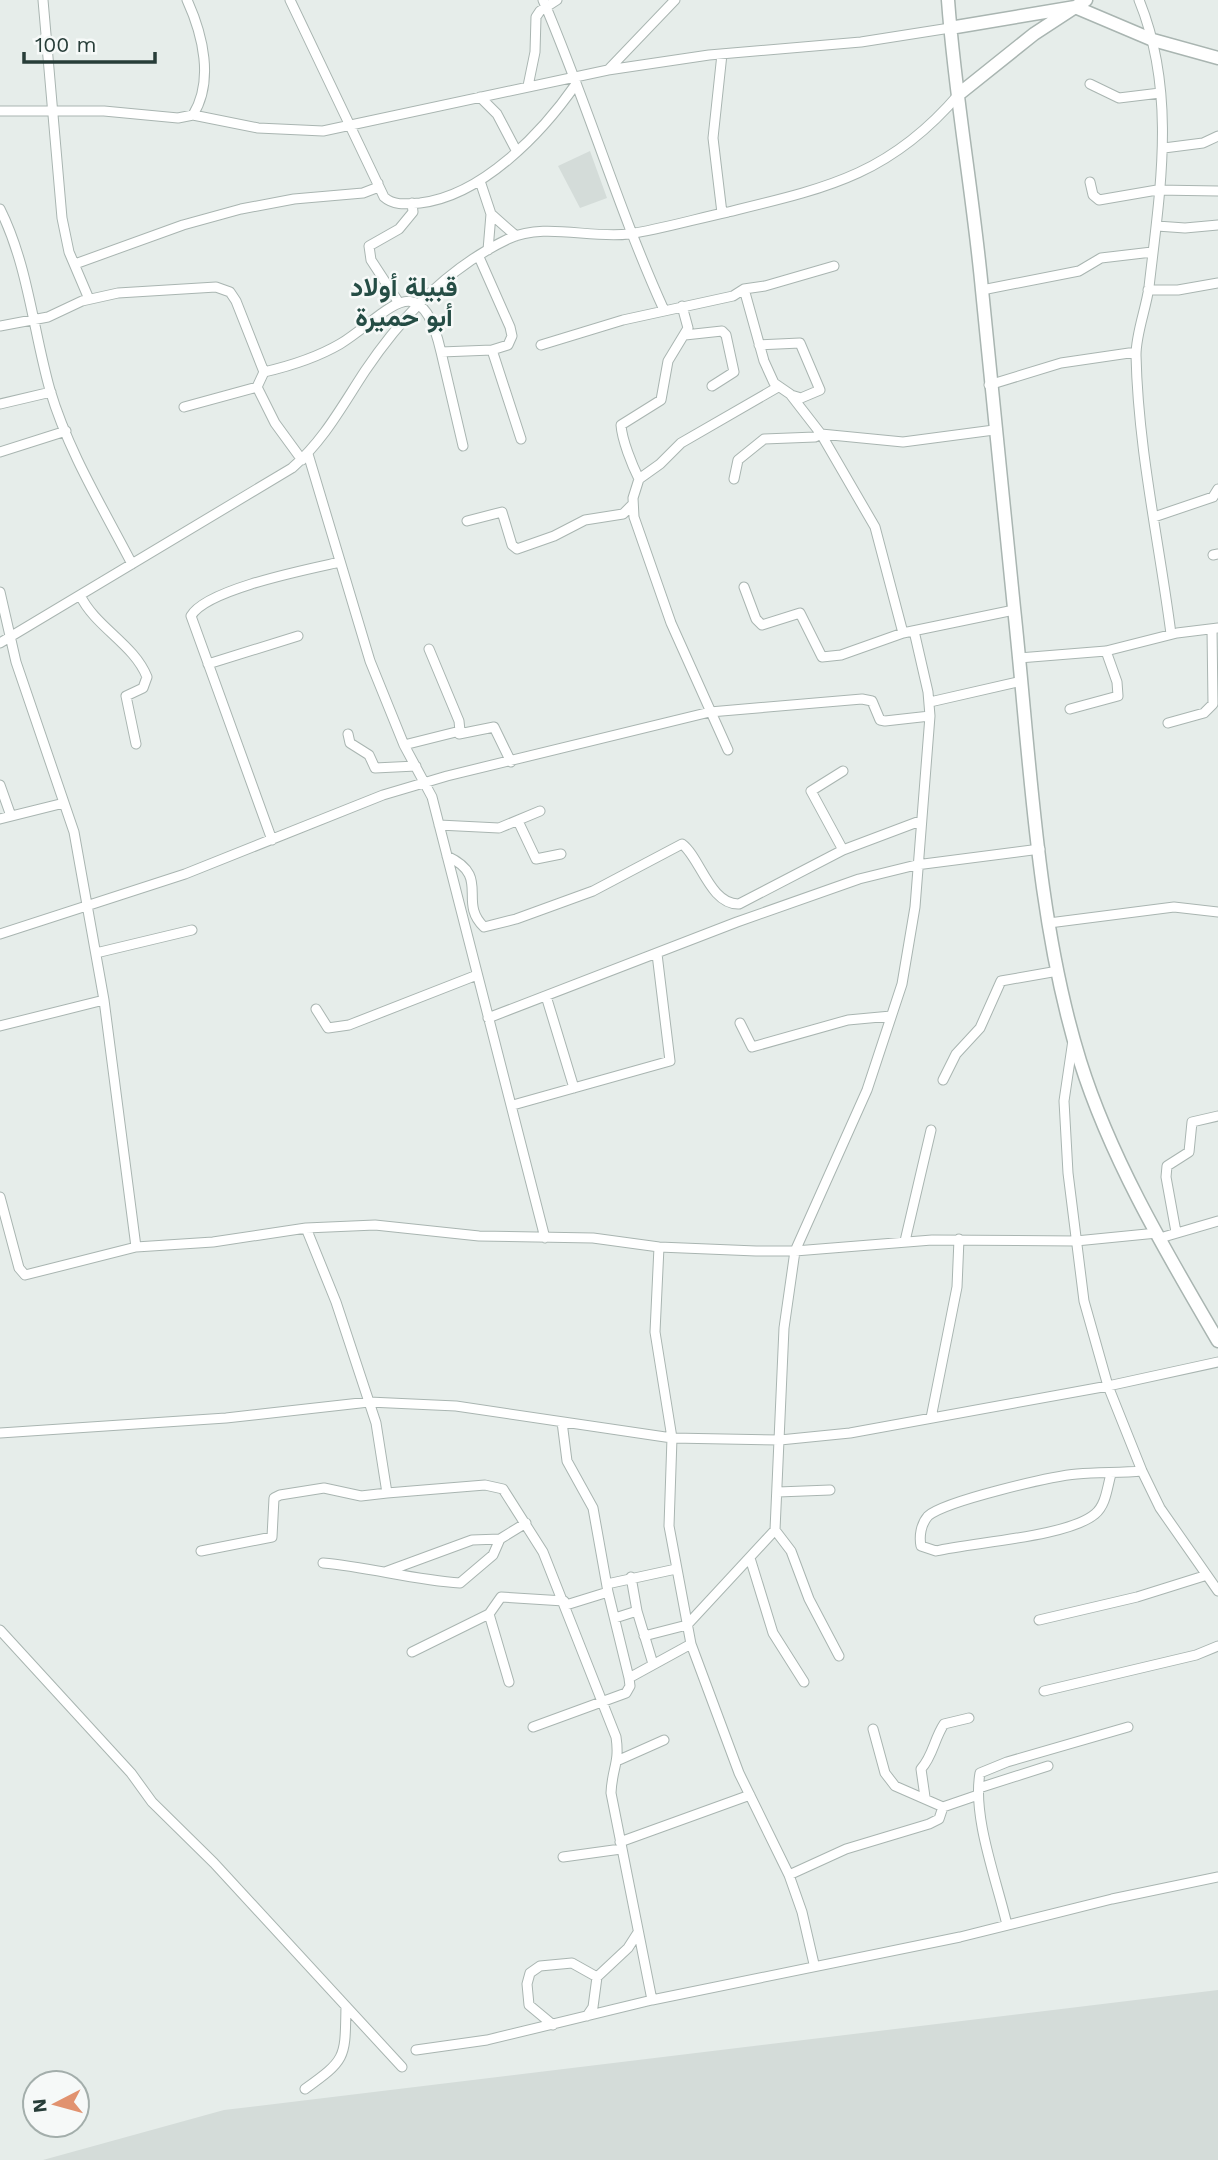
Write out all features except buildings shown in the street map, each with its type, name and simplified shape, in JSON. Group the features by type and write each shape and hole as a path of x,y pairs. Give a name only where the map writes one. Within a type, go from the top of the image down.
{"street":[{"path":"43,0 62,218 75,264 89,299"},
{"path":"187,0 203,53 205,77 201,102 193,115"},
{"path":"290,0 388,201 412,204 447,197 480,181 549,118 575,80"},
{"path":"544,3 557,0"},
{"path":"608,70 675,0"},
{"path":"948,0 982,290 989,385 1040,849 1058,971 1073,1039 1106,1132 1159,1236 1218,1341"},
{"path":"1152,0 1140,3 1153,40 1161,75 1164,148 1157,190 1157,226 1136,352 1143,463 1154,517 1171,634"},
{"path":"544,3 575,80 629,234 664,310"},
{"path":"528,86 535,52 534,23 544,3"},
{"path":"0,111 131,113 178,118 193,115 277,130 323,131 528,86 575,80 608,70 722,54 861,42 1081,3 1153,40 1218,58"},
{"path":"0,643 277,480 305,457 327,432 381,347 417,303 488,250 516,236 542,233 629,234 816,189 867,170 907,146 932,126 959,94 1034,34 1081,3"},
{"path":"722,54 713,138 722,213"},
{"path":"1090,84 1112,97 1160,93"},
{"path":"480,97 498,114 516,150"},
{"path":"1164,148 1203,143 1218,136"},
{"path":"480,181 491,214 488,250"},
{"path":"1090,181 1093,195 1099,200 1157,190 1218,191"},
{"path":"75,264 183,225 241,209 294,199 363,193 376,188 377,183"},
{"path":"399,303 371,260 369,246 399,229 413,212 412,204"},
{"path":"0,209 18,253 51,392 66,431 132,565"},
{"path":"491,214 516,236"},
{"path":"1157,226 1185,228 1218,225"},
{"path":"982,290 1079,271 1101,258 1152,252"},
{"path":"441,352 492,350 508,345 512,336 479,257"},
{"path":"541,345 664,310 733,296 744,289 765,286 834,266"},
{"path":"1148,290 1178,290 1218,283"},
{"path":"0,326 33,320 89,299 136,290 224,288 236,301 264,372 262,381 257,387 184,407"},
{"path":"744,289 759,345 778,387 801,397 820,390 800,343 759,345"},
{"path":"264,372 329,350 399,303 417,303 429,316 441,352 463,446"},
{"path":"682,306 687,324 685,334 668,361 661,400 621,425 623,441 639,480 633,504 634,517 671,623 728,750"},
{"path":"685,334 722,331 726,335 734,372 712,386"},
{"path":"492,350 521,439"},
{"path":"989,385 1061,363 1136,352"},
{"path":"257,387 275,423 305,457 370,661 404,745 425,782 439,825 513,1105 545,1238"},
{"path":"639,480 681,443 778,387"},
{"path":"0,404 51,392"},
{"path":"790,394 821,434 858,494 874,527 903,634"},
{"path":"734,479 738,460 764,439 815,437 821,434 903,442 994,430"},
{"path":"0,452 66,431"},
{"path":"1154,517 1213,497 1218,489"},
{"path":"467,521 502,512 512,545 517,549 554,537 585,520 623,514 633,504"},
{"path":"272,840 192,619 195,610 262,580 340,562"},
{"path":"744,587 762,625 800,613 822,657 841,655 914,631 1014,610"},
{"path":"0,592 10,638 74,832 104,1000 136,1248"},
{"path":"80,595 87,609 107,625 122,646 138,660 147,677 143,688 126,696 136,744"},
{"path":"1019,658 1107,651 1171,634 1215,629 1213,704 1204,713 1168,723"},
{"path":"644,1636 687,1626 775,1530 784,1328 795,1251 867,1090 902,984 911,936 930,716 914,631"},
{"path":"208,664 298,636"},
{"path":"429,649 459,721 459,734"},
{"path":"1070,709 1118,696 1117,682 1107,651"},
{"path":"929,702 1022,681"},
{"path":"0,934 184,874 425,782 710,712 862,699 872,701 880,719 885,721 930,716"},
{"path":"404,745 494,727 511,762"},
{"path":"348,734 350,743 369,755 375,768 416,766"},
{"path":"843,771 811,791 843,850"},
{"path":"0,785 11,816"},
{"path":"0,818 64,803"},
{"path":"439,825 499,828 540,811"},
{"path":"518,821 536,859 561,854"},
{"path":"447,856 467,866 474,906 484,927 516,919 593,891 682,844 713,886 728,902 736,904 843,850 920,821"},
{"path":"488,1018 846,883 916,865 1040,849"},
{"path":"1049,923 1174,907 1218,912"},
{"path":"96,953 192,930"},
{"path":"513,1105 670,1061 657,954"},
{"path":"943,1080 957,1054 980,1028 1001,981 1058,971"},
{"path":"316,1009 328,1028 349,1025 477,975"},
{"path":"546,996 574,1088"},
{"path":"0,1026 104,1000"},
{"path":"740,1023 752,1047 848,1020 891,1016"},
{"path":"1073,1039 1063,1092 1084,1301 1108,1386 1142,1471 1160,1508 1218,1591"},
{"path":"1176,1232 1166,1177 1167,1166 1189,1152 1192,1122 1218,1116"},
{"path":"905,1241 931,1130"},
{"path":"0,1197 23,1275 66,1267 136,1248 213,1242 306,1228 395,1226 479,1236 593,1238 659,1247 795,1251 905,1241 1076,1241 1159,1236 1218,1221"},
{"path":"306,1228 336,1302 369,1402 387,1493"},
{"path":"931,1418 957,1287 959,1240"},
{"path":"659,1247 656,1342 672,1438 669,1526 687,1626 726,1743 789,1875 802,1912 814,1964"},
{"path":"0,1433 226,1418 369,1402 456,1406 672,1438 780,1440 850,1433 1108,1386 1218,1362"},
{"path":"533,1727 628,1691 629,1678 593,1508 567,1461 562,1422"},
{"path":"1111,1475 1100,1509 1093,1516 1067,1528 936,1551 921,1546 919,1536 926,1519 936,1510 986,1494 1076,1474 1111,1475 1142,1471"},
{"path":"201,1551 272,1538 274,1497 281,1495 324,1488 361,1496 495,1486 503,1489 543,1552 616,1737 619,1760 613,1773 611,1793 652,2000"},
{"path":"778,1492 830,1490"},
{"path":"383,1573 472,1540 500,1539 526,1523"},
{"path":"775,1530 790,1551 809,1599 839,1656"},
{"path":"323,1563 460,1583 493,1555 500,1539"},
{"path":"750,1558 773,1633 804,1682"},
{"path":"412,1652 489,1614 501,1597 565,1603 631,1577 676,1569"},
{"path":"1039,1620 1136,1597 1205,1576"},
{"path":"631,1577 637,1611 653,1664"},
{"path":"615,1618 637,1611"},
{"path":"489,1614 509,1682"},
{"path":"0,1630 131,1773 152,1802 402,2067"},
{"path":"629,1678 691,1644"},
{"path":"1044,1691 1196,1656 1218,1646"},
{"path":"925,1797 921,1769 929,1760 939,1732 944,1724 970,1718"},
{"path":"1007,1925 978,1791 980,1773 985,1769 1128,1727"},
{"path":"873,1730 885,1773 895,1786 943,1807"},
{"path":"619,1760 664,1740"},
{"path":"789,1875 846,1849 929,1824 939,1819 943,1807 978,1791 1048,1766"},
{"path":"563,1857 621,1845 750,1795"},
{"path":"416,2049 487,2040 652,2000 1218,1877"},
{"path":"587,2016 593,2007 597,1977 628,1948 637,1934"},
{"path":"553,2025 529,2005 527,1983 530,1973 540,1966 572,1963 597,1977"},
{"path":"305,2089 333,2068 344,2054 346,2006"}],"shaded area":[{"path":"590,151 607,198 580,208 558,166"},
{"path":"1218,1990 1218,2160 43,2160 224,2110"}],"district":[{"name":"قبيلة أولاد أبو حميرة","path":"404,302"}]}
